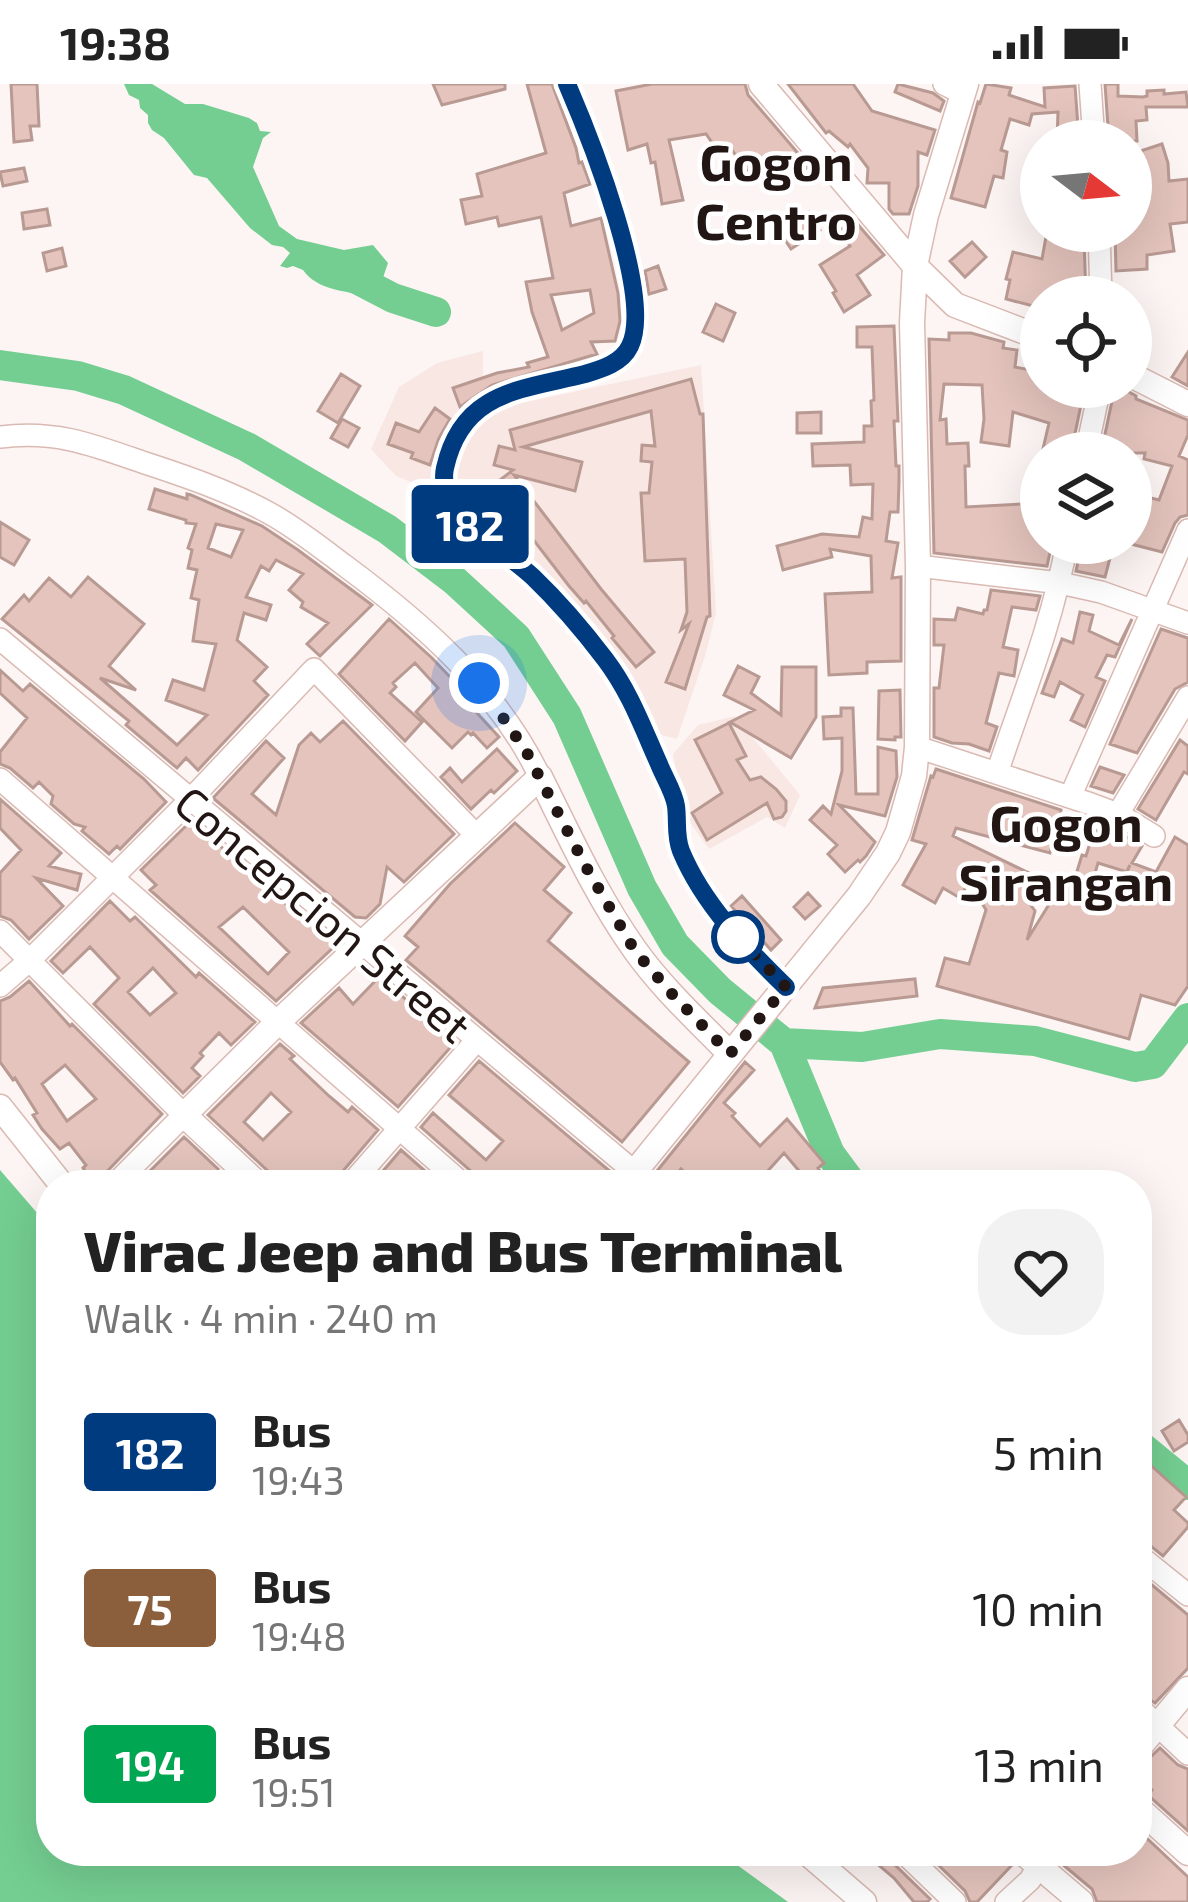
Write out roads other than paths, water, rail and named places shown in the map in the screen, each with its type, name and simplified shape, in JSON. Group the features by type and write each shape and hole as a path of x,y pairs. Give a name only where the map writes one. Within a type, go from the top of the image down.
{"main road":[{"path":"760,84 915,266 955,305 1020,330"},
{"path":"644,1170 736,1047 859,896 888,854 908,806 917,747 915,266 957,87"},
{"path":"912,323 955,305"},
{"path":"1152,386 1188,404"},
{"path":"243,1170 184,1115 540,777 635,951 673,995 736,1047"},
{"path":"0,1107 50,1170"},
{"path":"1152,1732 1188,1689"},
{"path":"1152,1821 1188,1853"},
{"path":"822,1866 864,1902"},
{"path":"1047,1866 1081,1902"}],"street":[{"path":"567,84 611,202 634,286 634,333 624,356 602,369 505,394 478,409 454,443 445,484 463,516 562,607 622,682 676,804 679,848 720,916 783,990"},
{"path":"1090,84 1093,120"},
{"path":"0,437 58,435 85,442 229,494 288,525 365,580 479,683 540,777"},
{"path":"1070,796 1188,530"},
{"path":"997,773 1036,668 1063,564"},
{"path":"918,566 1060,583 1101,592 1188,623"},
{"name":"Concepcion Street","path":"0,639 364,944 623,1170"},
{"path":"0,986 191,799 314,670 476,836"},
{"path":"1118,814 1188,697"},
{"path":"917,747 1118,814 1154,836"},
{"path":"0,779 446,1170"},
{"path":"0,931 184,1115 132,1170"},
{"path":"363,1170 476,1041"},
{"path":"1152,1566 1188,1595"},
{"path":"1152,1721 1188,1754"},
{"path":"918,1866 955,1902"},
{"path":"1006,1902 1030,1880 1034,1866"}],"waterway":[{"path":"343,272 393,298 436,312"},
{"path":"0,365 78,376 124,390 247,447 387,529 454,580 516,637 567,716 642,888 675,945 720,991 784,1043 862,1047 940,1034 1035,1041 1135,1067 1153,1064 1188,1018"},
{"path":"784,1043 830,1154 842,1170"},
{"path":"1152,1455 1188,1485"}],"district":[{"name":"Gogon Centro","path":"776,189"},
{"name":"Gogon Sirangan","path":"1066,850"}]}
